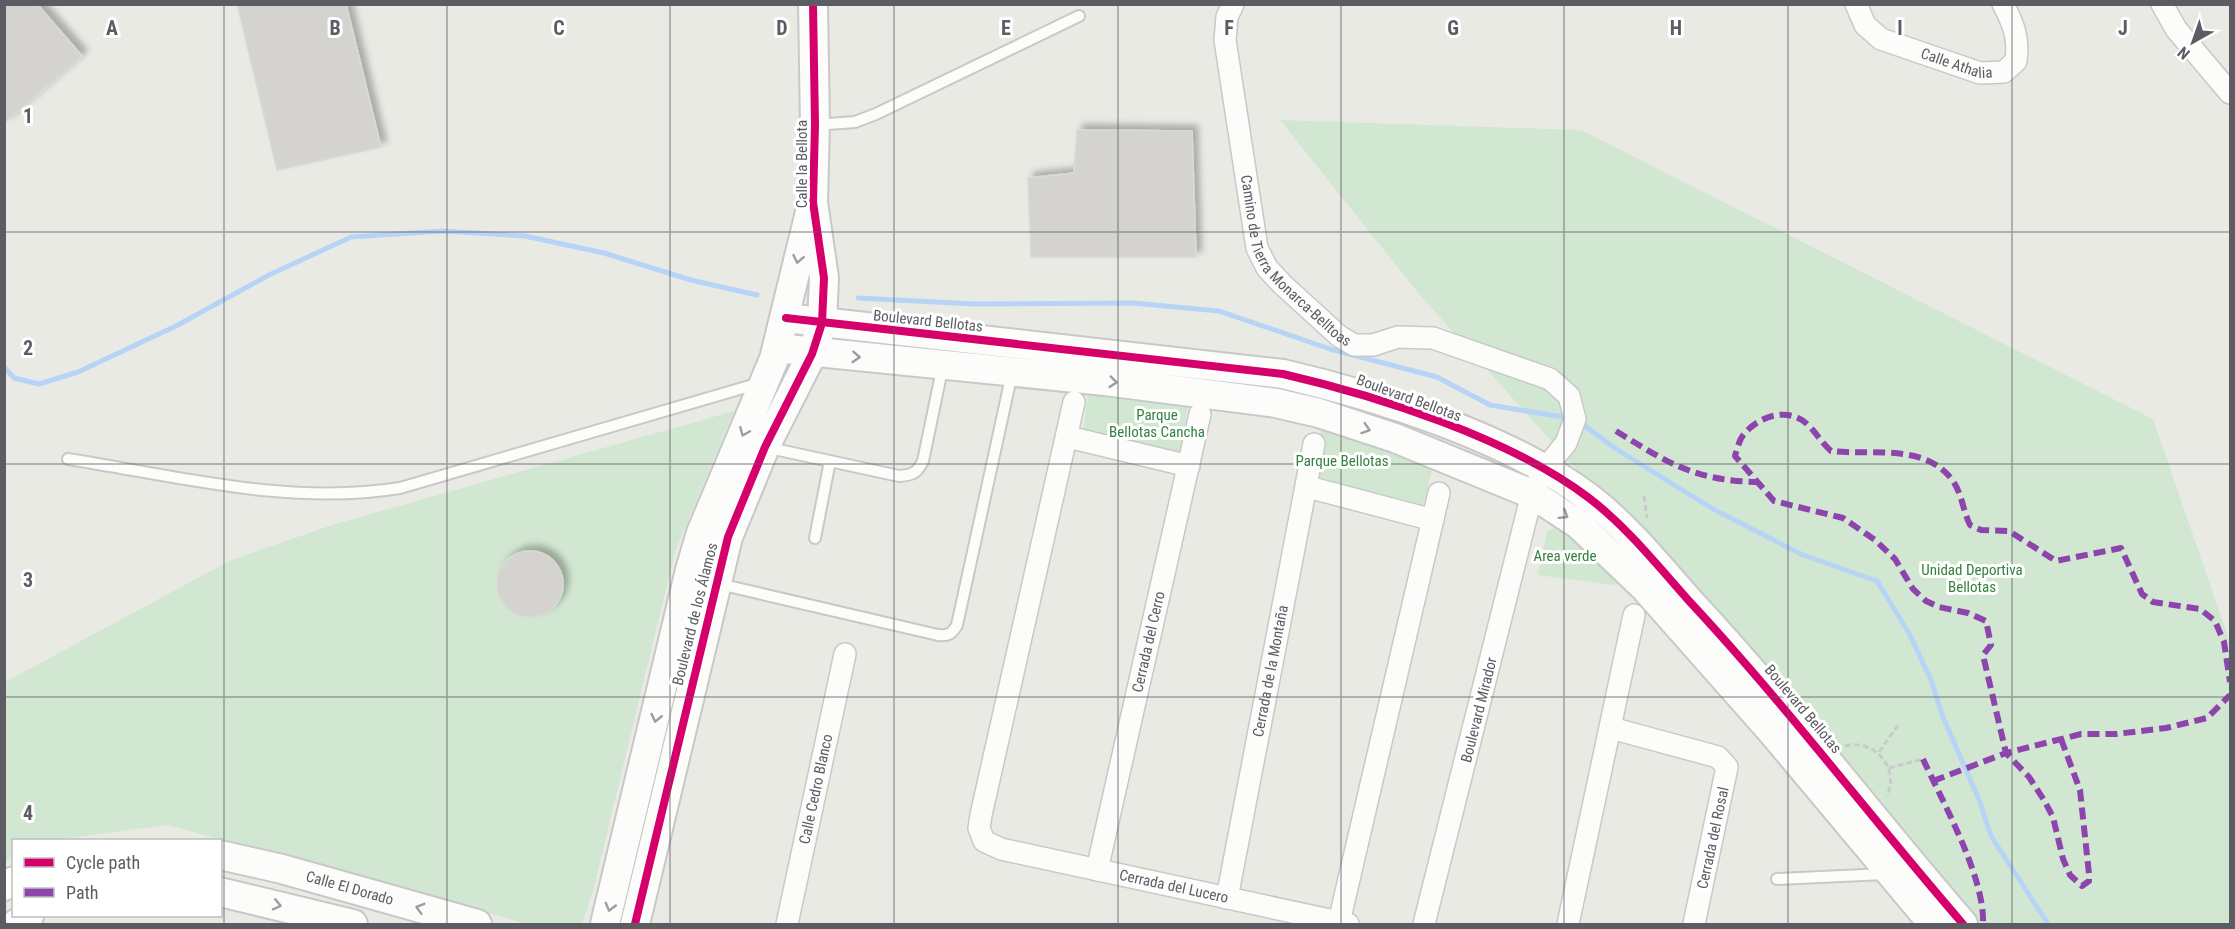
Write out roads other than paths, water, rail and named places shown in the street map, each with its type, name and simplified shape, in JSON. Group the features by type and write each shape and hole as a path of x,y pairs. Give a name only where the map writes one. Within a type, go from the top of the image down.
{"street":[{"name":"Calle la Bellota","path":"813,4 815,125 813,202 824,278 822,323"},
{"name":"Camino de Tierra Monarca-Belltoas","path":"1233,4 1227,17 1225,40 1257,248 1267,268 1339,336 1354,345 1373,345 1398,337 1433,338 1550,379 1569,396 1575,419 1566,443 1545,469 1532,494"},
{"name":"Calle Athalia","path":"1856,4 1865,25 1881,39 1980,73 2004,72 2016,61 2019,42 2014,25 2003,4"},
{"path":"2162,4 2176,29 2230,93"},
{"name":"Calle la Bellota","path":"786,318 801,244 813,202"},
{"name":"Boulevard Bellotas","path":"786,318 822,323 1202,403 1276,403 1319,413 1395,438 1532,494 1578,524 1784,726 1827,758 1963,924"},
{"name":"Boulevard de los Álamos","path":"605,924 690,570 701,533 765,381 786,318"},
{"name":"Boulevard de los Álamos","path":"635,924 728,537 765,447 812,354 822,323"},
{"name":"Boulevard Bellotas","path":"777,348 812,354 1078,377 1207,364 1250,368 1324,383 1425,417 1545,469 1589,498 1627,532 1653,561 1784,726 1923,918"},
{"name":"Cerrada del Cerro","path":"1097,870 1189,466 1202,403 1207,364"},
{"path":"1078,377 1068,437 1189,466"},
{"path":"1319,413 1324,383"},
{"name":"Cerrada del Lucero","path":"1068,437 981,815 980,828 984,841 1000,849 1343,923"},
{"name":"Cerrada de la Montaña","path":"1227,898 1308,487 1314,444"},
{"path":"1308,487 1433,519"},
{"path":"1343,923 1439,493"},
{"name":"Boulevard Mirador","path":"1424,924 1532,494"},
{"path":"1645,588 1653,561"},
{"path":"1568,924 1634,615"},
{"name":"Calle Cedro Blanco","path":"787,924 845,654"},
{"name":"Cerrada del Rosal","path":"1611,728 1718,757 1727,767 1694,924"},
{"name":"Calle El Dorado","path":"222,855 282,869 477,924"},
{"path":"222,892 353,924"}],"lane":[{"path":"815,125 855,122 876,114 1079,16"},
{"path":"765,447 900,476 911,475 918,471 923,461 943,364"},
{"path":"716,584 938,635 946,636 953,632 957,625 1013,370"},
{"path":"68,459 289,494 369,493 400,488 765,381"},
{"path":"815,538 830,461"},
{"path":"1777,879 1892,874"}],"waterway":[{"path":"4,367 14,378 39,384 78,372 176,326 269,275 351,237 443,231 525,236 604,253 691,280 757,295"},
{"path":"858,298 974,304 1133,303 1219,311 1330,349 1437,377 1490,405 1569,418"},
{"path":"1580,422 1613,447 1713,509 1803,555 1877,581 1909,633 1931,680 1943,717 1980,802 1991,836 2048,924"}],"park label":[{"name":"Parque Bellotas Cancha","path":"1157,424"},
{"name":"Parque Bellotas","path":"1342,461"},
{"name":"Area verde","path":"1565,556"},
{"name":"Unidad Deportiva Bellotas","path":"1972,578"}]}
